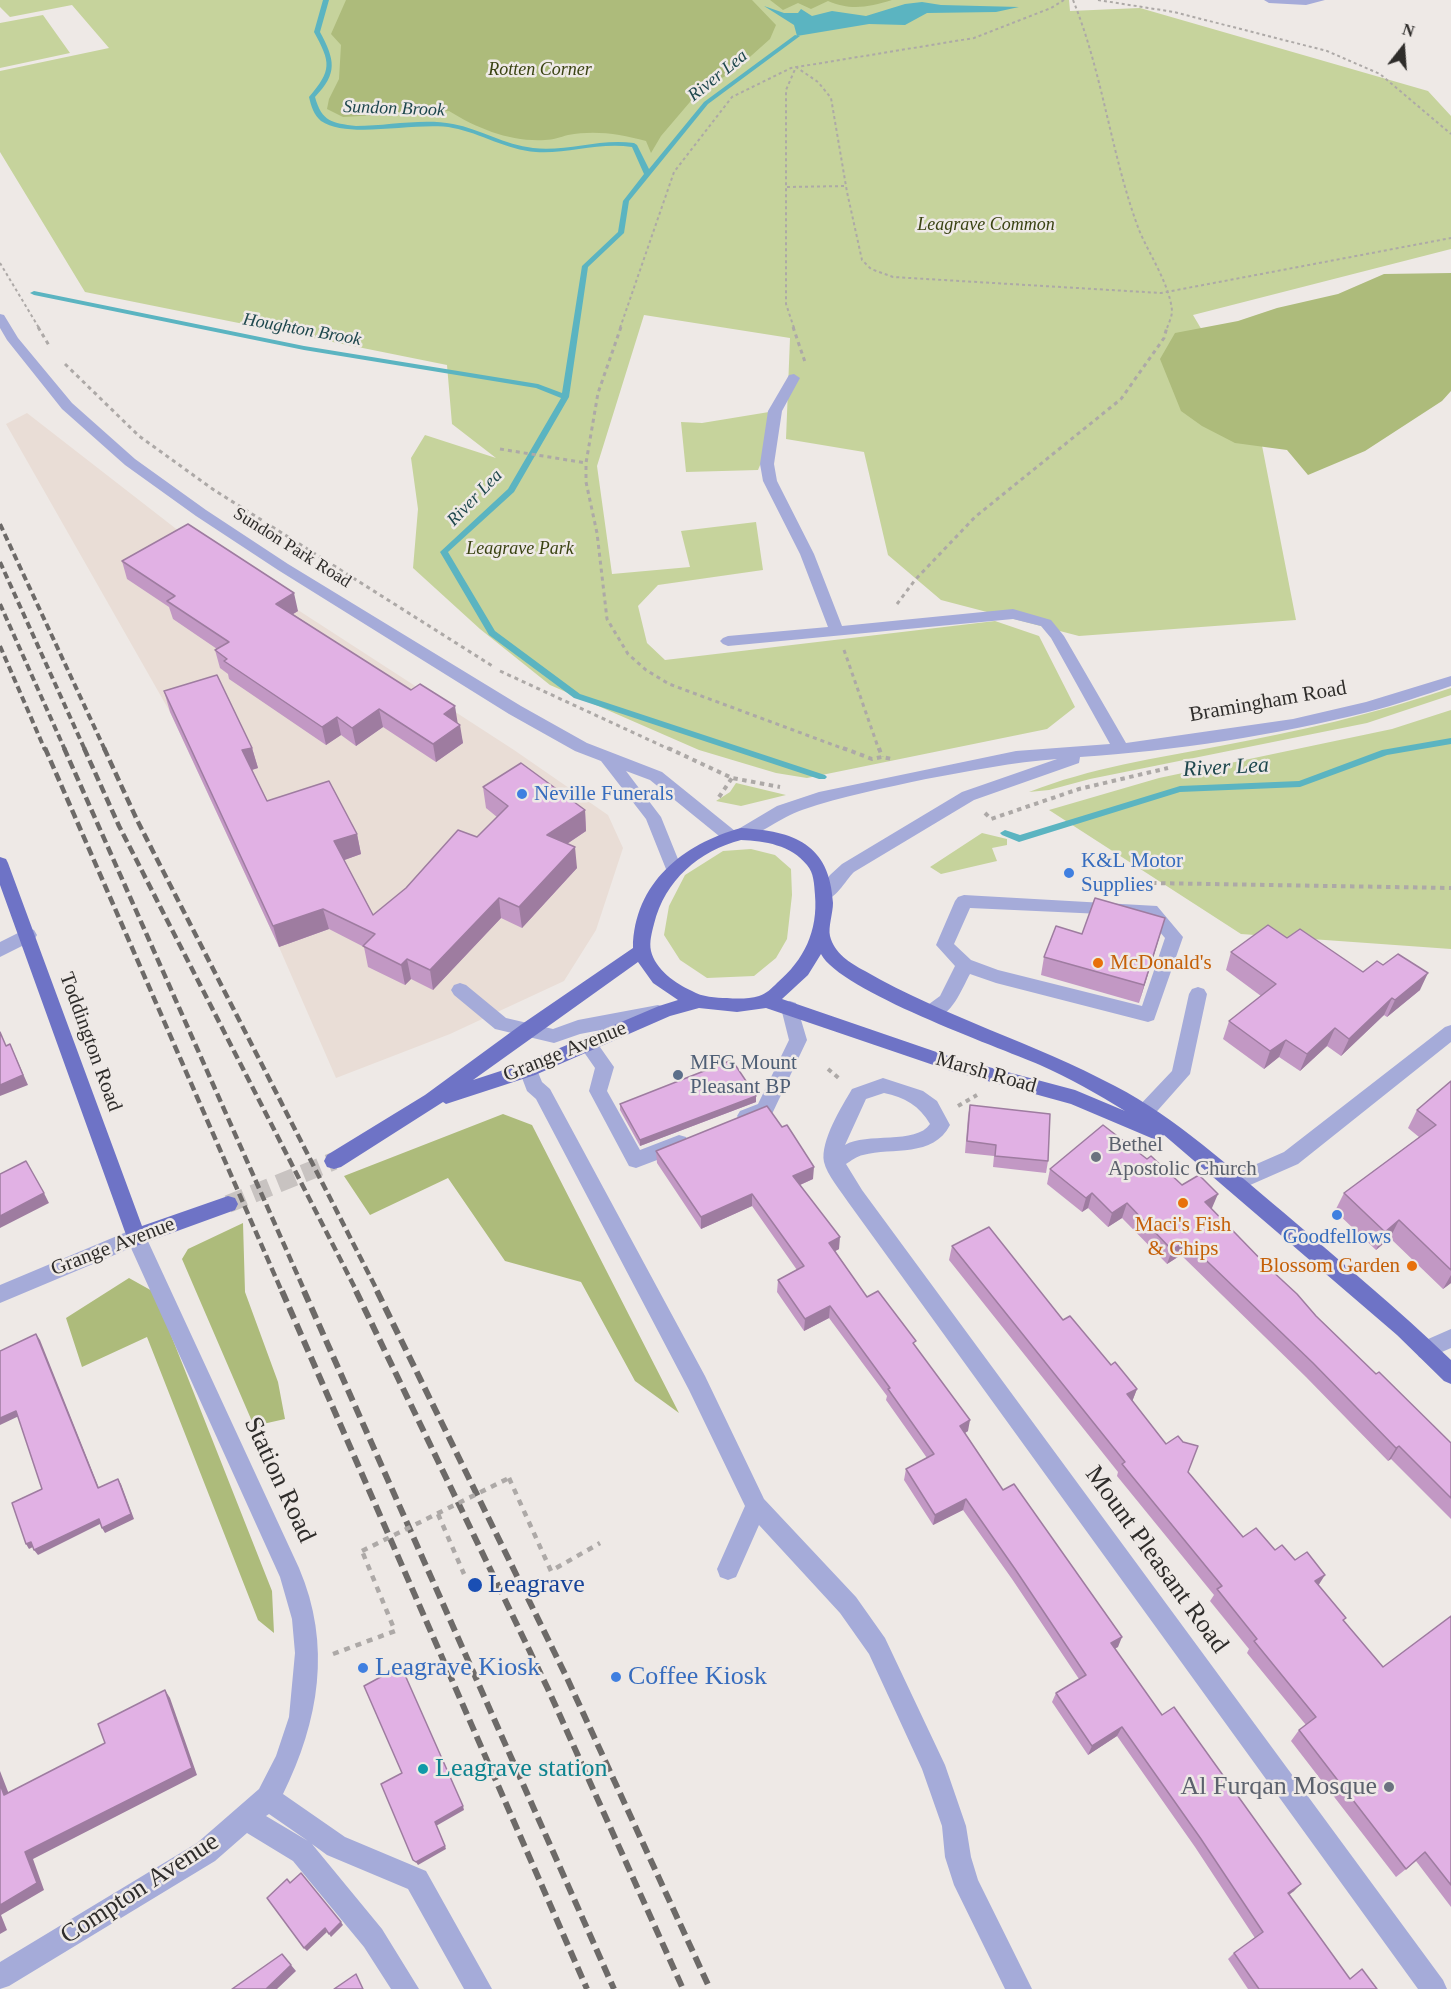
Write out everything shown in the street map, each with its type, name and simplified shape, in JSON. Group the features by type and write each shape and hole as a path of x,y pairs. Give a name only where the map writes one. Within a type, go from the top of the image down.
{"main road":[{"path":"736,835 765,835 789,843 806,855 820,871 824,896 822,937 807,966 766,1001 730,1006 696,1002 674,990 657,975 641,951 646,916 659,890 674,869 699,849 736,835"},
{"name":"Toddington Road","path":"0,863 136,1237"},
{"name":"Marsh Road","path":"822,937 831,956 844,968 879,988 1048,1061 1110,1092 1175,1132 1404,1328 1451,1374"},
{"name":"Grange Avenue","path":"334,1161 432,1100 528,1029 641,951"},
{"name":"Marsh Road","path":"766,1001 931,1057 1075,1098 1140,1124 1202,1155"},
{"name":"Grange Avenue","path":"432,1100 528,1070 665,1011 696,1002"},
{"name":"Grange Avenue","path":"136,1237 228,1204"}],"street":[{"path":"1269,0 1306,2 1320,0"},
{"name":"Sundon Park Road","path":"0,318 14,340 67,406 96,434 139,469 201,513 274,561 515,710 581,747 656,776 736,835"},
{"path":"794,378 775,411 767,464 770,481 807,554 837,632"},
{"path":"728,641 879,628 948,619 1013,614 1027,616 1046,623 1057,636 1121,750"},
{"name":"Bramingham Road","path":"736,835 783,810 819,798 1016,756 1121,750 1331,716 1451,681"},
{"name":"Bramingham Road","path":"824,896 836,879 848,868 968,796 1089,753"},
{"path":"608,757 653,817 674,869"},
{"path":"964,902 1151,910 1174,937 1148,1015 996,976 965,965 945,945 964,902"},
{"path":"0,950 28,935"},
{"path":"931,1012 947,1001 965,965"},
{"path":"460,990 501,1024 554,1036 578,1027 665,1011"},
{"path":"1144,1113 1181,1074 1198,994"},
{"path":"733,1122 765,1109 778,1076 798,1040 790,1008"},
{"path":"1234,1183 1291,1158 1451,1032"},
{"path":"588,1045 605,1067 598,1091 636,1160 700,1135"},
{"path":"528,1070 534,1086 543,1094 697,1383 756,1506 848,1605 877,1646 933,1765 954,1826 958,1857 967,1885 1019,1989"},
{"path":"883,1085 916,1096 930,1106 940,1125 934,1134 905,1144 858,1147 834,1162 835,1145 847,1115 859,1094 872,1088 883,1085"},
{"name":"Mount Pleasant Road","path":"834,1162 855,1196 1434,1989"},
{"name":"Grange Avenue","path":"0,1294 136,1237"},
{"name":"Station Road","path":"136,1237 291,1576 304,1619 307,1653 302,1717 287,1760"},
{"path":"1426,1350 1451,1338"},
{"path":"728,1569 756,1506"},
{"name":"Compton Avenue","path":"0,1977 206,1852 268,1798 287,1760"},
{"path":"268,1798 336,1846 417,1880 479,1989"},
{"path":"245,1818 302,1852 373,1938 406,1989"}],"path":[{"path":"898,760 882,757 872,759 669,684 646,670 628,654 607,619 597,533 586,482 586,463 598,393 674,172 732,96 796,67 974,38 1051,8 1064,0"},
{"path":"879,628 915,580 975,517 1121,399 1164,338 1172,312 1167,292 1139,229 1106,116 1084,27 1073,0"},
{"path":"1098,0 1174,12 1327,51 1380,74 1451,134"},
{"path":"796,67 818,82 831,98 846,186 862,260 871,269 893,277 1167,292 1451,238"},
{"path":"794,378 805,363 786,304 786,90 796,67"},
{"path":"787,187 846,186"},
{"path":"0,263 54,354"},
{"path":"61,361 140,436 214,490 499,670 732,778 786,788"},
{"path":"500,449 586,463"},
{"path":"837,632 882,757"},
{"path":"1089,882 1451,888"},
{"path":"937,1119 982,1092"},
{"path":"307,1653 338,1654 394,1631 362,1551 509,1478 551,1571 600,1543"},
{"path":"438,1514 464,1574"}],"shaded area":[{"path":"27,413 193,542 514,750 608,815 623,848 596,930 564,981 450,1034 336,1078 279,947 170,712 6,424"}],"green space":[{"name":"Leagrave Common","path":"0,0 1069,0 1070,11 1140,8 1428,91 1451,116 1451,249 1193,315 1258,425 1296,620 1079,636 941,600 888,555 864,452 786,439 790,338 644,315 597,466 612,574 690,567 681,531 756,522 763,570 658,585 638,606 647,643 665,660 995,621 1039,636 1075,707 1047,729 807,778 776,773 699,750 550,685 480,629 413,568 418,509 411,458 425,435 496,458 452,424 447,365 85,292 0,152 0,71 109,48 72,5 10,17 0,7"},
{"name":"Rotten Corner","path":"346,0 752,0 776,25 770,39 733,72 701,89 661,136 651,153 646,141 627,136 588,133 545,140 520,139 483,129 449,111 343,117 327,109 329,99 339,79 341,45 331,34"},
{"path":"770,0 892,0 860,7 844,6 828,1 811,9 798,3 783,10"},
{"path":"43,15 70,53 0,68 0,23"},
{"path":"1451,273 1451,391 1442,401 1365,451 1308,475 1287,450 1235,443 1202,426 1181,411 1160,359 1175,333 1238,321 1277,308 1338,294 1384,274"},
{"path":"769,412 763,458 758,470 686,472 681,422 702,423"},
{"path":"1451,688 1451,695 1367,723 1090,779 1049,790 1029,792 1076,776 1123,764 1337,721"},
{"path":"1451,710 1451,949 1241,934 1049,810 1159,778 1392,729"},
{"path":"736,783 786,795 741,806 716,801 730,792"},
{"path":"982,833 1007,839 1007,845 992,848 997,861 941,874 930,867"},
{"path":"751,849 775,855 791,869 792,895 787,939 776,958 754,976 707,978 680,960 664,935 669,906 685,875 723,851"},
{"path":"503,1114 532,1125 679,1413 635,1381 581,1282 505,1261 448,1178 370,1215 344,1176"},
{"path":"243,1223 245,1292 278,1382 285,1419 254,1426 182,1259 188,1249"},
{"path":"129,1278 154,1292 272,1591 274,1633 258,1620 147,1337 82,1367 66,1318"}],"water":[{"path":"922,2 941,5 1019,7 996,12 927,13 905,25 869,24 797,36 794,25 764,6 784,13 798,13 801,9 812,16 832,11 866,16 905,4"}],"building":[{"path":"188,524 294,593 276,604 411,690 420,684 455,706 444,714 460,725 433,744 379,709 352,728 337,717 322,727 224,661 227,659 215,650 229,642 167,601 175,596 122,561"},
{"path":"217,675 252,748 242,750 267,801 329,781 357,834 334,841 373,915 406,888 458,830 477,837 508,806 483,787 521,763 585,810 547,835 575,847 519,907 499,898 430,970 407,959 401,965 363,946 375,934 323,909 273,926 164,691"},
{"name":"McDonald's","path":"1095,898 1165,918 1144,985 1044,957 1056,926 1082,934"},
{"path":"1268,925 1287,938 1300,929 1363,972 1377,961 1383,965 1398,954 1428,973 1395,1000 1392,998 1349,1039 1335,1028 1307,1054 1286,1040 1270,1051 1229,1021 1276,984 1231,952"},
{"path":"0,1032 6,1046 10,1044 23,1075 0,1085"},
{"path":"732,1060 756,1096 640,1140 620,1104"},
{"path":"1451,1081 1451,1270 1399,1220 1385,1232 1344,1193 1436,1125 1417,1110"},
{"path":"970,1105 1050,1114 1048,1161 995,1156 996,1145 967,1141"},
{"path":"767,1106 782,1127 787,1125 814,1167 793,1176 840,1237 829,1243 867,1297 878,1291 916,1341 913,1343 970,1420 960,1426 1003,1490 1014,1484 1122,1637 1111,1643 1162,1715 1174,1707 1301,1884 1288,1893 1350,1979 1362,1969 1377,1989 1259,1989 1234,1953 1263,1932 1122,1727 1092,1746 1056,1693 1086,1675 966,1499 935,1515 906,1469 934,1454 888,1389 890,1388 830,1306 805,1319 778,1280 804,1266 752,1194 701,1217 656,1151"},
{"path":"1103,1125 1147,1159 1151,1156 1182,1185 1199,1175 1218,1194 1205,1202 1316,1316 1376,1374 1379,1372 1451,1443 1451,1498 1399,1446 1396,1448 1313,1363 1186,1241 1172,1250 1127,1203 1112,1213 1092,1193 1086,1198 1050,1169"},
{"path":"26,1161 44,1193 0,1216 0,1174"},
{"path":"989,1227 1063,1320 1070,1316 1111,1365 1115,1362 1137,1389 1127,1394 1166,1444 1178,1436 1183,1442 1198,1446 1188,1472 1243,1537 1256,1528 1275,1550 1282,1545 1295,1560 1307,1552 1325,1575 1315,1581 1346,1618 1343,1620 1383,1667 1451,1616 1451,1885 1425,1852 1406,1869 1299,1730 1316,1717 1254,1641 1257,1639 1217,1589 1222,1586 1122,1464 1125,1462 952,1246"},
{"path":"36,1334 98,1488 118,1479 131,1514 102,1528 99,1519 34,1550 31,1542 26,1544 12,1503 42,1489 16,1411 0,1418 0,1351"},
{"name":"Leagrave station","path":"401,1666 463,1806 435,1822 445,1846 416,1862 413,1860 381,1784 402,1773 364,1686"},
{"path":"165,1690 192,1768 25,1852 37,1883 0,1905 0,1784 4,1795 105,1743 98,1724"},
{"path":"301,1873 341,1922 329,1934 325,1928 304,1948 267,1898 287,1879 290,1883"},
{"path":"282,1954 291,1965 266,1989 232,1989"},
{"path":"356,1974 363,1989 334,1989"}],"waterway":[{"name":"Sundon Brook","path":"326,0 317,32 329,59 329,74 312,97 317,112 324,120 342,126 371,128 442,124 534,150 608,143 634,145 648,174"},
{"name":"River Lea","path":"648,174 706,103 797,36"},
{"name":"River Lea","path":"565,397 585,266 621,233 626,201 648,174"},
{"name":"Houghton Brook","path":"34,293 304,348 538,386 565,397"},
{"name":"River Lea","path":"565,397 511,490 444,552 492,633 577,696 822,777"},
{"name":"River Lea","path":"1005,833 1019,839 1180,789 1300,784 1385,752 1451,741"}],"tunnel":[{"path":"228,1204 334,1161"}],"railway":[{"path":"0,524 105,750"},
{"path":"0,562 85,750"},
{"path":"0,604 65,750"},
{"path":"0,646 45,750"},
{"path":"45,748 282,1292"},
{"path":"64,748 305,1292"},
{"path":"84,748 119,826 357,1292"},
{"path":"104,748 137,820 378,1292"},
{"path":"282,1291 587,1989"},
{"path":"304,1291 614,1989"},
{"path":"356,1291 548,1689 683,1989"},
{"path":"377,1291 567,1678 710,1989"}],"place":[{"name":"Neville Funerals","path":"522,794"},
{"name":"K&L Motor Supplies","path":"1069,873"},
{"name":"McDonald's","path":"1098,963"},
{"name":"MFG Mount Pleasant BP","path":"678,1075"},
{"name":"Bethel Apostolic Church","path":"1096,1157"},
{"name":"Maci's Fish & Chips","path":"1183,1203"},
{"name":"Goodfellows","path":"1337,1215"},
{"name":"Blossom Garden","path":"1412,1266"},
{"name":"Leagrave","path":"475,1585"},
{"name":"Leagrave Kiosk","path":"363,1668"},
{"name":"Coffee Kiosk","path":"616,1677"},
{"name":"Leagrave station","path":"423,1769"},
{"name":"Al Furqan Mosque","path":"1389,1787"}],"park label":[{"name":"Leagrave Park","path":"520,549"}]}
